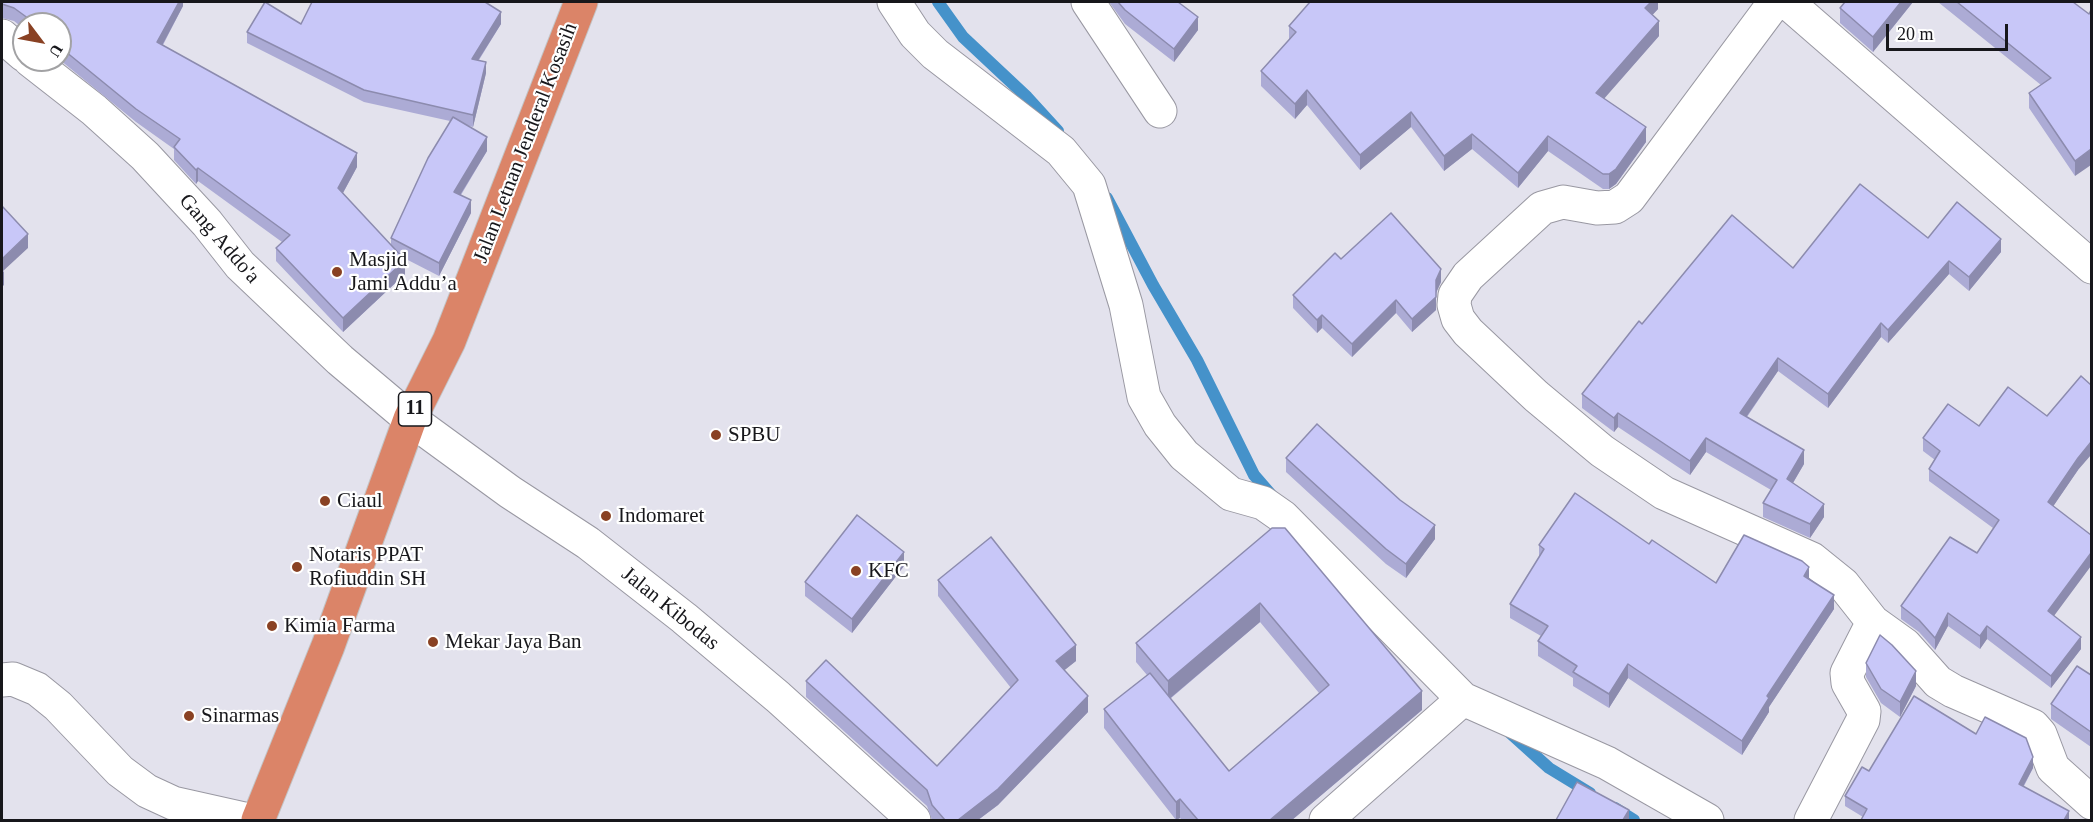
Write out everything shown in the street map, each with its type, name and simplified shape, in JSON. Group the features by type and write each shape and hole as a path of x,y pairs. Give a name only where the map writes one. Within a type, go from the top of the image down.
{"highway":[{"name":"Jalan Letnan Jenderal Kosasih","path":"258,820 328,646 410,419 449,341 581,2"}],"street":[{"path":"894,2 915,34 935,54 1061,151 1089,185 1126,304 1144,397 1169,439 1184,455 1231,494 1263,503 1283,517 1463,699 1607,763 1707,820"},
{"path":"1088,2 1160,111"},
{"path":"1775,2 1629,198 1615,207 1597,208 1563,202 1542,208 1468,276 1455,295 1454,305 1458,319 1468,332 1536,396 1602,451 1673,497 1812,559 1843,584 1873,622 1905,645 1938,682 1953,691 2034,726 2040,734 2053,768 2085,808"},
{"path":"1787,2 2091,267"},
{"name":"Gang Addo'a","path":"45,72 94,110 145,156 272,298 410,419"},
{"name":"Jalan Kibodas","path":"410,419 510,492 588,543 684,618 778,697 914,820"},
{"path":"1811,820 1863,720 1864,711 1848,683 1847,673 1873,622"},
{"path":"2,680 13,678 37,688 58,706 120,771 147,791 173,803 249,820"},
{"path":"1326,820 1463,699"}],"building":[{"path":"2,2 179,2 157,42 357,153 338,188 405,260 343,318 276,248 290,235 198,168 196,170 174,147 180,139 136,109 72,57 72,12 20,12"},
{"path":"265,2 301,24 312,2 485,2 501,12 472,59 486,62 473,115 364,90 247,32"},
{"path":"1118,2 1178,2 1198,17 1174,49"},
{"path":"1310,2 1651,2 1645,8 1659,21 1596,93 1646,127 1616,169 1609,174 1603,174 1548,136 1518,173 1472,134 1444,156 1411,112 1360,155 1307,90 1295,104 1261,71 1296,32 1289,26"},
{"path":"1845,2 1901,2 1873,37 1840,8"},
{"path":"1957,2 2073,2 2089,14 2091,10 2091,149 2075,161 2029,93 2051,78"},
{"path":"453,117 487,137 454,192 471,200 439,263 391,238 428,158"},
{"path":"1860,184 1928,238 1957,202 2001,239 1969,277 1949,261 1888,330 1881,323 1828,394 1778,358 1740,413 1804,450 1787,479 1824,504 1810,524 1763,503 1777,480 1706,438 1690,461 1618,413 1614,418 1582,394 1639,321 1642,324 1732,215 1793,268"},
{"path":"2,206 28,234 2,259"},
{"path":"1391,213 1441,269 1436,280 1436,297 1412,319 1396,300 1352,344 1322,315 1317,320 1293,295 1335,253 1341,259"},
{"path":"2081,376 2091,385 2091,442 2048,502 2091,535 2091,553 2048,611 2081,637 2051,676 1987,626 1980,636 1948,613 1935,638 1919,620 1901,606 1950,537 1977,553 1999,520 1929,469 1940,451 1923,438 1948,404 1979,426 2008,387 2047,416"},
{"path":"1317,424 1400,500 1435,525 1406,564 1386,549 1286,458"},
{"path":"1575,493 1649,544 1652,540 1716,583 1744,535 1802,561 1809,567 1804,576 1834,595 1767,696 1769,698 1742,741 1628,664 1609,694 1573,672 1577,666 1538,641 1548,626 1510,604 1544,549 1539,545"},
{"path":"857,515 904,552 852,619 805,582"},
{"path":"1272,528 1285,528 1422,691 1270,820 1198,820 1180,799 1176,802 1104,709 1150,673 1229,771 1329,685 1260,603 1168,681 1136,643"},
{"path":"991,537 1076,645 1056,661 1088,696 998,789 958,820 945,820 932,805 927,790 806,681 826,660 937,766 1018,680 938,580"},
{"path":"1880,635 1916,671 1900,702 1881,689 1866,663"},
{"path":"2077,666 2091,675 2091,732 2051,704"},
{"path":"1914,696 1976,734 1985,717 2026,738 2033,757 2019,784 2069,811 2064,820 1861,820 1867,809 1845,796 1862,767 1869,771"},
{"path":"1577,782 1629,810 1623,820 1556,820"}],"waterway":[{"path":"938,2 963,37 1027,97 1058,131"},
{"path":"1107,198 1153,285 1197,360 1254,475 1273,497"},
{"path":"1508,731 1549,768 1590,793"},
{"path":"1615,808 1634,820"}],"place":[{"name":"Masjid Jami Addu’a","path":"337,272"},
{"name":"SPBU","path":"716,435"},
{"name":"Ciaul","path":"325,501"},
{"name":"Indomaret","path":"606,516"},
{"name":"Notaris PPAT Rofiuddin SH","path":"297,567"},
{"name":"KFC","path":"856,571"},
{"name":"Kimia Farma","path":"272,626"},
{"name":"Mekar Jaya Ban","path":"433,642"},
{"name":"Sinarmas","path":"189,716"}]}
